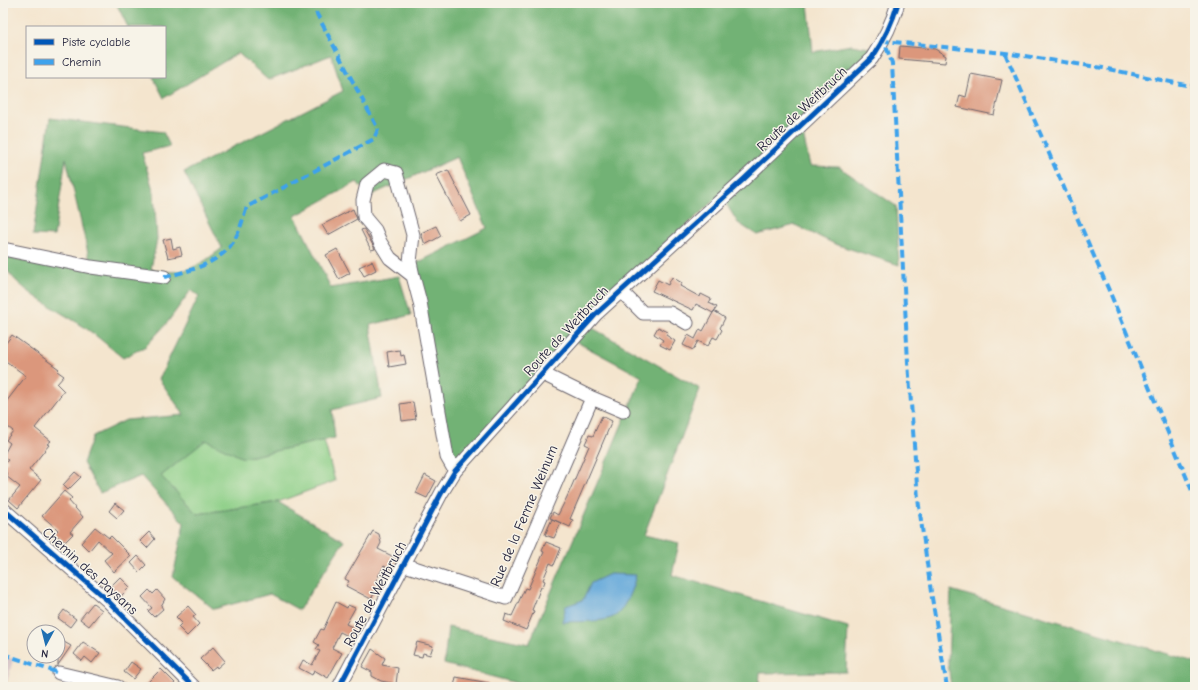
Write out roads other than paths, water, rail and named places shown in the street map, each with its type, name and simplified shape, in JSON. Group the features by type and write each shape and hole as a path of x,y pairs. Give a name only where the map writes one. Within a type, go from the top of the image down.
{"street":[{"name":"Route de Weitbruch","path":"339,687 405,565 442,492 455,472 596,314 744,179 872,58 884,41 898,3"},
{"path":"413,276 390,258 380,242 375,230 364,217 363,200 367,184 384,170 396,173 413,235 410,262 420,302 447,457 455,472"},
{"path":"3,249 91,267 164,276"},
{"path":"621,291 643,313 670,313 687,323"},
{"path":"543,374 592,398 623,411"},
{"name":"Rue de la Ferme Weinum","path":"405,565 506,598 592,398"},
{"name":"Chemin des Paysans","path":"3,509 106,599 194,687"},
{"path":"59,672 118,687"}],"water":[{"path":"610,574 636,575 622,609 615,616 604,620 562,622 566,606 583,600 591,583"}]}
